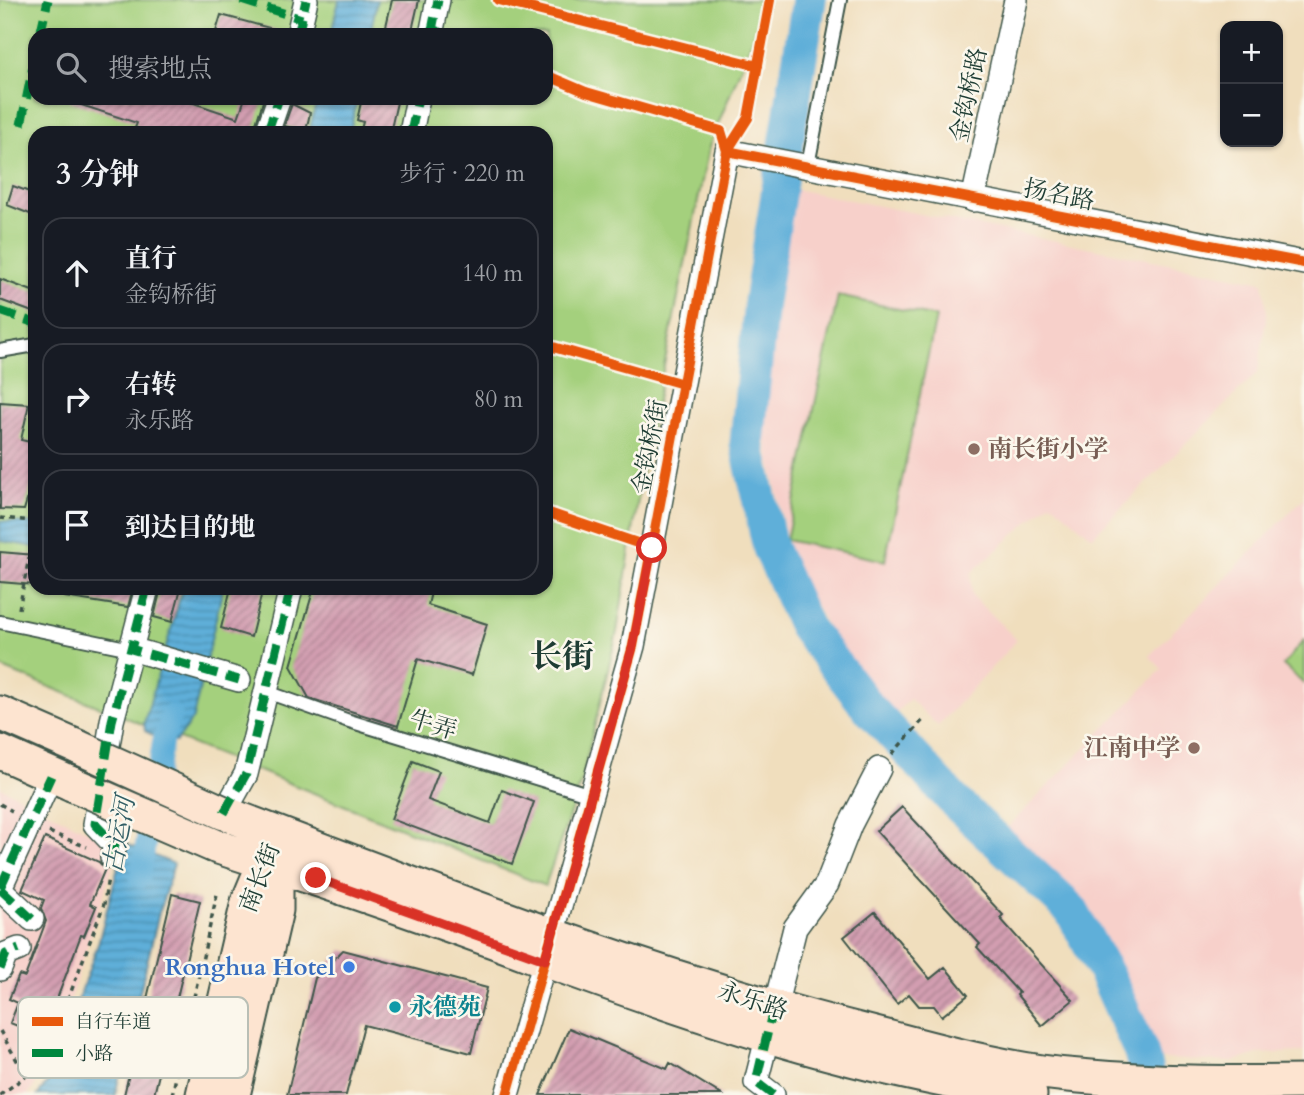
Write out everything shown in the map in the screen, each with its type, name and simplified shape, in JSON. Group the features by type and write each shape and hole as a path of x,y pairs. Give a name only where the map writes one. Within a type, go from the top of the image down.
{"main road":[{"name":"永乐路","path":"0,713 224,813 272,854"},
{"name":"永乐路","path":"0,752 215,846 272,854 955,1085 1030,1095"},
{"name":"南长街","path":"226,997 248,902 272,854"},
{"name":"南长街","path":"248,1030 276,910 272,854"},
{"name":"永乐路","path":"769,1023 1077,1076 1161,1082 1304,1082"}],"street":[{"path":"300,28 306,0"},
{"path":"432,28 438,0"},
{"name":"金钩桥路","path":"972,200 1016,0"},
{"path":"270,126 277,105"},
{"path":"412,126 417,105"},
{"name":"金钩桥街","path":"507,1095 633,646 727,151 750,155"},
{"name":"扬名路","path":"750,155 1304,263"},
{"path":"103,854 116,845 95,824 112,721 145,595"},
{"path":"224,813 246,774 289,595"},
{"path":"131,649 239,680"},
{"path":"773,1095 756,1082 795,928 827,884 850,825 879,769"},
{"path":"32,919 0,888 30,824 61,780"}],"lane":[{"path":"808,166 840,0"},
{"path":"0,351 28,346"},
{"path":"0,621 131,649"},
{"name":"牛弄","path":"264,691 346,720 591,795"}],"path":[{"path":"0,517 28,520"},
{"path":"16,625 28,573"},
{"path":"879,769 923,720"},
{"path":"30,824 103,854 103,904 69,997"},
{"path":"194,997 217,894"},
{"path":"0,1031 18,1062"},
{"path":"0,1095 23,1078"}],"shaded area":[{"name":"南长街小学","path":"794,189 1263,282 1267,313 1258,372 1092,537 1051,502 971,573 972,596 1017,640 938,726 910,699 892,716 860,679 829,630 791,560 763,427"},
{"name":"江南中学","path":"1304,498 1304,1052 1257,1054 1232,1062 1143,1058 1127,994 1087,922 1007,828 1162,669 1149,656"},
{"path":"0,787 119,847 71,997 18,997 18,1078 40,1078 28,1095 0,1095"}],"green space":[{"path":"0,0 768,0 709,147 643,468 617,632 581,782 545,886 0,667"},
{"path":"838,296 936,317 885,561 786,540"},
{"path":"1304,640 1304,684 1283,665"}],"water":[{"path":"339,0 377,0 371,28 333,28"},
{"path":"315,105 356,105 351,126 311,126"},
{"path":"0,521 28,523 28,546 0,541"},
{"path":"181,595 221,595 193,718 176,742 163,740 145,731 144,723"},
{"path":"124,843 174,864 139,997 79,997 98,944"},
{"path":"119,1078 115,1095 38,1095 50,1079"}],"building":[{"path":"392,0 419,0 413,28 386,28"},
{"path":"221,15 270,28 217,28"},
{"path":"81,105 200,105 238,118 243,105 262,105 255,126 136,126 137,123"},
{"path":"292,105 310,113 307,126 284,126"},
{"path":"360,105 396,105 392,126 362,126 363,122 357,120"},
{"path":"13,186 28,191 28,213 7,205"},
{"path":"0,279 28,289 28,310 0,300"},
{"path":"0,402 28,404 21,440 28,442 28,497 24,510 0,509"},
{"path":"0,552 28,554 28,584 0,582"},
{"path":"64,595 131,595 128,607"},
{"path":"159,595 179,595 172,622 154,617"},
{"path":"229,595 261,595 251,637 221,628"},
{"path":"312,595 430,595 428,605 487,624 472,675 418,659 398,726 309,698 291,666"},
{"path":"413,761 439,771 428,800 490,823 502,790 534,802 512,864 391,819"},
{"path":"902,807 1003,915 1000,918 1073,1000 1042,1026 1017,995 1019,993 977,947 980,944 876,831"},
{"path":"45,838 99,862 105,869 90,904 96,907 84,936 81,935 58,997 18,997 18,1003 9,999 19,975 25,977 46,921 41,908 44,900 22,890"},
{"path":"172,894 200,901 177,997 147,997"},
{"path":"875,912 930,979 945,967 968,995 942,1016 934,1006 919,1006 909,994 897,1004 844,937"},
{"name":"永德苑","path":"343,950 487,988 471,1053 364,1025 346,1095 287,1095 315,978"},
{"path":"18,1003 18,1026 10,1023"},
{"path":"569,1028 667,1069 670,1063 722,1095 540,1095"},
{"path":"128,1078 158,1078 154,1095 124,1095"}],"waterway":[{"path":"809,0 761,302 747,443 770,548 806,628 867,706 956,803 1071,910 1108,978 1141,1052 1152,1095"},
{"name":"古运河","path":"140,878 163,740 172,714"}],"marked path":[{"path":"42,28 48,0"},
{"path":"241,0 302,19"},
{"path":"300,28 306,0"},
{"path":"432,28 438,0"},
{"path":"21,125 28,91"},
{"path":"269,126 277,105"},
{"path":"412,126 417,105"},
{"path":"0,311 28,321"},
{"path":"145,595 131,649 239,680"},
{"path":"224,813 246,774 289,595"},
{"path":"112,857 115,845 95,824 112,721 131,649"},
{"path":"0,888 51,776"},
{"path":"0,889 32,919"},
{"path":"0,969 6,954 19,949"},
{"path":"773,1009 756,1082 773,1095"}],"cycle path":[{"path":"498,0 758,66"},
{"path":"507,1095 633,646 727,151 748,118 770,0"},
{"path":"553,78 586,92 721,131 727,151"},
{"path":"727,151 1304,263"},
{"path":"553,347 683,384"},
{"path":"553,514 652,548"}],"place":[{"name":"南长街小学","path":"974,449"},
{"name":"江南中学","path":"1194,748"},
{"name":"Ronghua Hotel","path":"349,967"},
{"name":"永德苑","path":"395,1007"}],"district":[{"name":"长街","path":"562,657"}],"route":[{"path":"316,878 545,960 633,646 652,548"}]}
